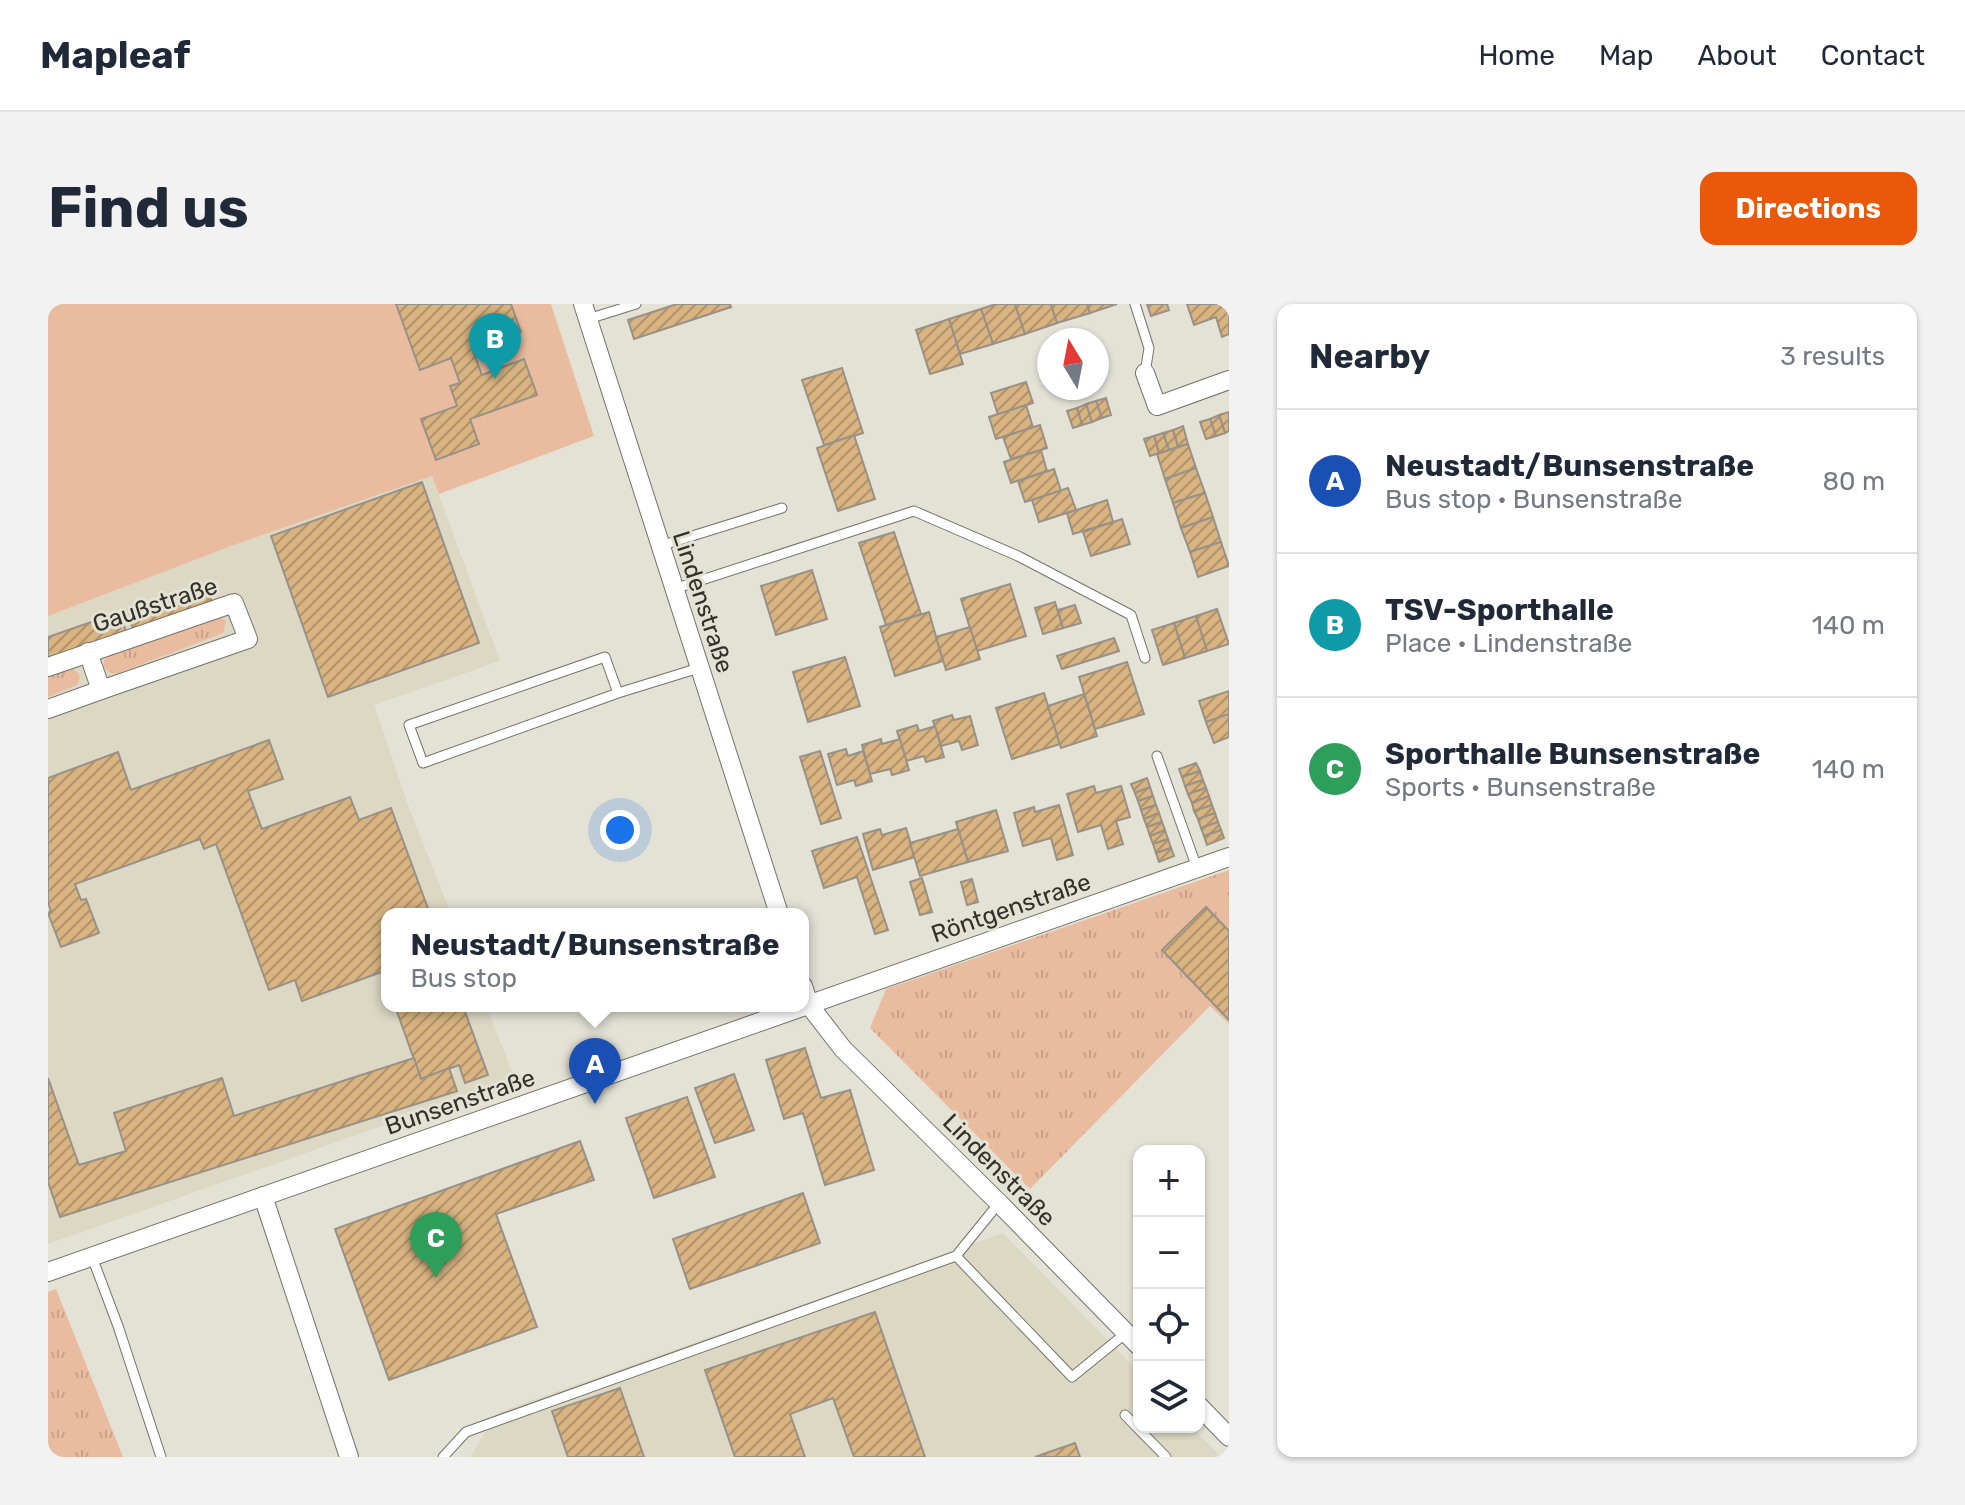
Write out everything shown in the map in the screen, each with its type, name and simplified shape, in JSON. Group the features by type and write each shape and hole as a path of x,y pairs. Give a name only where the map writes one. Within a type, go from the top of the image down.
{"street":[{"name":"Lindenstraße","path":"586,312 777,908"},
{"path":"1145,373 1157,406 1229,380"},
{"name":"Gaußstraße","path":"48,667 234,603 248,639 48,709"},
{"name":"Gaußstraße","path":"88,652 101,690"},
{"name":"Röntgenstraße","path":"809,1005 1229,857"},
{"name":"Lindenstraße","path":"809,1005 843,1049 1133,1339"},
{"name":"Bunsenstraße","path":"48,1272 789,1012"},
{"path":"263,1196 349,1457"},
{"path":"1205,1411 1227,1431"}],"lane":[{"path":"586,312 636,304"},
{"path":"1135,304 1149,348 1145,373"},
{"path":"660,546 782,508"},
{"path":"674,589 914,511 1018,556 1131,615 1145,658"},
{"path":"618,693 605,657 409,725 423,763 618,693 699,668"},
{"path":"1157,756 1197,868"},
{"path":"443,1457 466,1432 956,1256 999,1203"},
{"path":"956,1256 1072,1377 1133,1339"},
{"path":"92,1257 161,1457"},
{"path":"1125,1415 1166,1457"}],"shaded area":[{"path":"432,476 500,661 374,705 407,802 449,908 381,908 381,1012 488,1012 515,1079 48,1244 48,616 234,545"},
{"path":"1003,1233 1133,1366 1133,1433 1198,1433 1221,1457 470,1457 497,1413"}],"green space":[{"path":"48,304 551,304 594,436 439,494 432,476 234,545 48,616"},
{"path":"221,617 226,621 223,633 116,674 104,667 109,655"},
{"path":"71,668 79,675 77,685 48,697 48,675"},
{"path":"1229,870 1229,1024 1210,1006 1030,1189 870,1028 886,989"},
{"path":"56,1289 123,1457 48,1457 48,1292"}],"building":[{"path":"396,304 511,304 521,332 473,351 482,375 524,359 537,395 470,419 479,444 436,460 421,419 457,406 450,386 460,383 451,358 420,370"},
{"path":"677,304 730,304 731,307 634,339 628,320"},
{"path":"996,304 1015,304 1025,334 993,344 981,309"},
{"path":"1015,304 1051,304 1057,323 1025,334"},
{"path":"1051,304 1087,304 1090,313 1057,323"},
{"path":"1087,304 1117,304 1090,313"},
{"path":"1147,304 1167,304 1169,310 1151,316"},
{"path":"1187,304 1229,304 1229,334 1222,337 1216,317 1194,325"},
{"path":"981,309 993,344 960,354 949,319"},
{"path":"949,319 963,364 930,374 916,330"},
{"path":"842,368 863,433 824,445 802,380"},
{"path":"1026,382 1033,403 998,415 991,393"},
{"path":"1107,400 1111,415 1102,418 1096,401"},
{"path":"1096,401 1102,418 1092,422 1086,404"},
{"path":"1086,404 1092,422 1082,425 1077,408"},
{"path":"1026,405 1033,427 996,439 989,417"},
{"path":"1077,408 1082,425 1073,428 1067,411"},
{"path":"1229,412 1229,431 1225,433 1219,415"},
{"path":"1219,415 1225,433 1216,436 1210,419"},
{"path":"1210,419 1216,436 1206,439 1200,422"},
{"path":"1040,425 1047,448 1011,459 1003,437"},
{"path":"1183,426 1188,444 1178,447 1173,430"},
{"path":"1173,430 1178,447 1169,450 1163,433"},
{"path":"1163,433 1169,450 1159,453 1154,436"},
{"path":"854,435 875,499 838,511 817,448"},
{"path":"1154,436 1159,453 1150,456 1144,439"},
{"path":"1188,444 1196,468 1165,479 1157,454"},
{"path":"1041,450 1047,471 1011,483 1004,462"},
{"path":"1196,468 1205,493 1173,503 1165,479"},
{"path":"1054,469 1061,491 1025,502 1018,481"},
{"path":"422,482 479,643 328,697 271,536"},
{"path":"1068,488 1076,510 1039,522 1032,500"},
{"path":"1205,493 1213,517 1181,528 1173,503"},
{"path":"1107,500 1113,522 1073,534 1067,513"},
{"path":"1213,517 1221,542 1190,552 1181,528"},
{"path":"1122,519 1130,544 1091,556 1083,532"},
{"path":"894,532 921,614 886,625 859,543"},
{"path":"1221,542 1229,566 1198,577 1190,552"},
{"path":"812,570 827,619 776,635 761,586"},
{"path":"206,583 212,602 133,629 126,610"},
{"path":"1010,584 1026,636 977,651 961,599"},
{"path":"1055,602 1063,628 1043,634 1035,608"},
{"path":"1075,605 1081,623 1063,628 1058,610"},
{"path":"1217,609 1229,644 1207,651 1196,616"},
{"path":"120,612 126,632 48,659 48,637"},
{"path":"929,612 943,661 895,676 880,627"},
{"path":"1196,616 1207,651 1185,658 1174,623"},
{"path":"1174,623 1185,658 1163,665 1152,630"},
{"path":"970,627 980,659 946,670 936,637"},
{"path":"1114,638 1119,651 1062,669 1057,656"},
{"path":"845,657 860,706 808,722 793,672"},
{"path":"1127,662 1144,714 1095,729 1079,677"},
{"path":"1229,691 1229,714 1206,722 1199,701"},
{"path":"1044,693 1060,744 1012,759 996,708"},
{"path":"1084,694 1097,736 1061,748 1048,706"},
{"path":"1229,714 1229,737 1214,743 1206,722"},
{"path":"952,715 954,720 970,716 978,745 962,750 959,741 941,746 933,721"},
{"path":"917,725 919,731 935,726 944,757 926,762 924,756 906,761 897,731"},
{"path":"881,739 882,744 900,739 909,770 892,775 890,769 870,774 862,745"},
{"path":"269,740 283,779 248,791 262,829 350,797 359,820 391,808 428,908 381,908 381,972 302,1001 295,980 269,990 216,844 204,849 200,839 75,884 81,900 86,899 99,933 61,947 48,913 51,911 48,902 48,778 118,752 131,790"},
{"path":"846,749 848,756 863,751 872,781 856,786 854,780 837,785 828,754"},
{"path":"820,751 841,818 821,824 800,757"},
{"path":"1196,763 1200,771 1182,777 1179,769"},
{"path":"1200,771 1203,780 1185,786 1182,777"},
{"path":"1147,778 1150,787 1135,793 1131,784"},
{"path":"1203,780 1206,788 1188,794 1185,786"},
{"path":"1094,786 1096,793 1121,786 1130,817 1116,821 1123,844 1108,849 1101,825 1078,832 1067,794"},
{"path":"1150,787 1153,796 1138,801 1135,793"},
{"path":"1206,788 1209,796 1192,803 1188,794"},
{"path":"1153,796 1156,805 1141,810 1138,801"},
{"path":"1209,796 1212,805 1194,811 1192,803"},
{"path":"1059,805 1073,855 1057,860 1051,838 1023,846 1014,813 1034,807 1035,812"},
{"path":"1156,805 1159,813 1144,819 1141,810"},
{"path":"1212,805 1215,813 1198,819 1194,811"},
{"path":"996,810 1008,851 968,862 956,822"},
{"path":"1159,813 1162,822 1147,827 1144,819"},
{"path":"1215,813 1218,822 1201,828 1198,819"},
{"path":"1162,822 1165,830 1150,836 1147,827"},
{"path":"1218,822 1221,830 1204,836 1201,828"},
{"path":"906,828 915,857 873,870 863,834 880,829 882,835"},
{"path":"958,829 968,862 920,876 910,843"},
{"path":"1165,830 1168,839 1153,844 1150,836"},
{"path":"1221,830 1224,838 1207,845 1204,836"},
{"path":"857,837 888,930 875,934 857,877 824,888 812,851"},
{"path":"1168,839 1171,848 1156,853 1153,844"},
{"path":"1171,848 1174,856 1159,862 1156,853"},
{"path":"922,878 932,912 920,915 910,882"},
{"path":"972,879 978,902 967,905 961,882"},
{"path":"1206,907 1229,931 1229,1020 1162,950"},
{"path":"397,1012 465,1012 488,1075 465,1083 459,1065 421,1079"},
{"path":"805,1048 821,1098 850,1090 874,1170 825,1185 803,1113 784,1119 766,1060"},
{"path":"414,1058 421,1079 449,1068 457,1091 60,1217 48,1182 48,1078 79,1165 126,1151 114,1113 222,1078 234,1116"},
{"path":"734,1074 754,1130 715,1143 695,1088"},
{"path":"687,1097 715,1177 654,1198 626,1118"},
{"path":"580,1141 594,1180 496,1214 537,1327 389,1380 335,1229"},
{"path":"803,1193 820,1243 690,1289 673,1239"},
{"path":"875,1312 925,1457 854,1457 833,1398 790,1414 805,1457 735,1457 705,1370"},
{"path":"620,1388 644,1457 568,1457 552,1411"},
{"path":"1075,1443 1080,1457 1035,1457"}],"place":[{"name":"TSV-Sporthalle","path":"495,379"},
{"name":"Neustadt/Bunsenstraße","path":"595,1104"},
{"name":"Sporthalle Bunsenstraße","path":"436,1278"}]}
